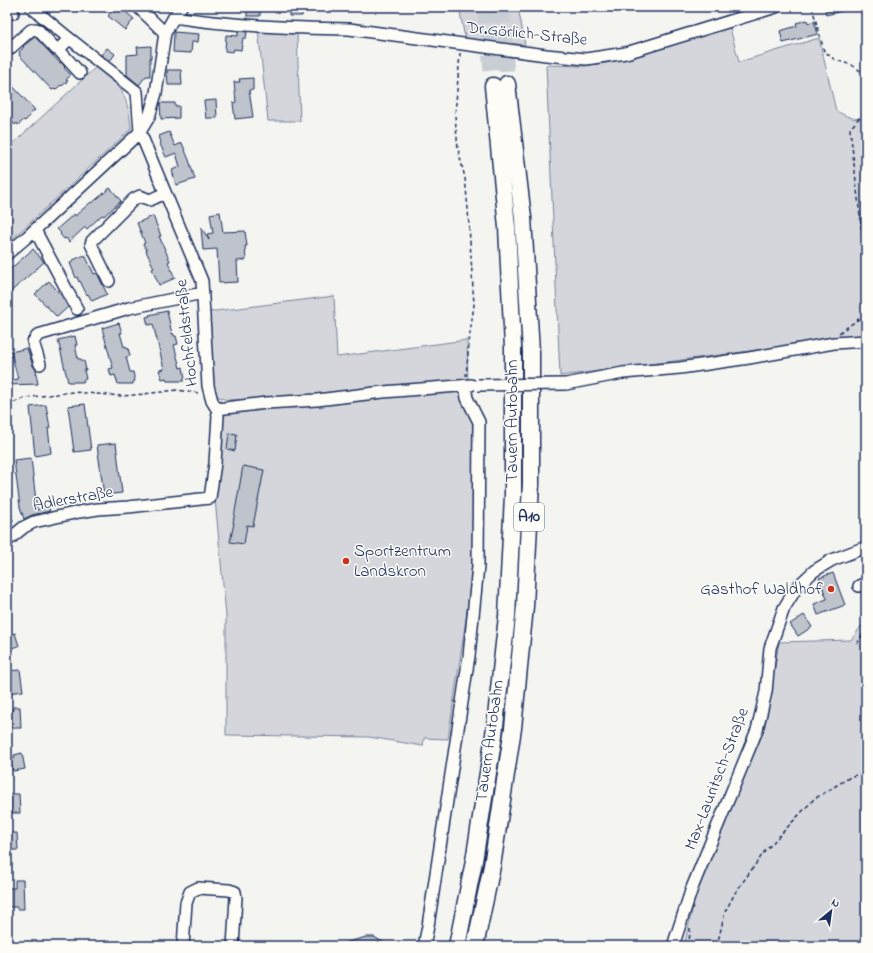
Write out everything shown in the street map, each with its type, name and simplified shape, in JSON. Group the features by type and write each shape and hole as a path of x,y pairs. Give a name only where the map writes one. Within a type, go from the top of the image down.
{"highway":[{"name":"Tauern Autobahn","path":"457,946 474,861 494,735 507,616 513,496 513,347 500,85 524,226 531,352 531,483 525,606 513,728 492,866 475,946"}],"street":[{"path":"32,7 69,39 137,92 156,94"},
{"path":"138,7 165,34"},
{"path":"7,254 35,230 140,132 149,117 156,94 165,34 180,7"},
{"name":"Dr.Görlich-Straße","path":"174,18 204,22 318,29 349,29 546,56 586,59 626,53 776,7"},
{"path":"7,52 31,30 38,30 80,73"},
{"path":"58,49 69,39"},
{"name":"Hochfeldstraße","path":"137,92 140,132 202,280 208,386 212,401 217,408 218,416 215,462 210,498"},
{"path":"109,280 91,244 92,241 134,199 140,196 150,200 165,192"},
{"path":"35,230 77,309"},
{"path":"40,364 34,342 38,335 129,308 202,293"},
{"path":"217,408 317,400 383,392 478,385 566,384 623,373 680,368 834,343 866,340"},
{"path":"424,946 469,656 478,566 479,422 467,398 465,386"},
{"name":"Adlerstraße","path":"7,541 24,527 34,522 98,509 210,498"},
{"name":"Max-Lauritsch-Straße","path":"674,946 692,888 757,730 766,692 770,648 784,608 797,587 814,571 832,560 866,547"},
{"path":"183,946 186,903 190,892 198,888 229,890 236,892 233,946"}],"path":[{"path":"812,7 824,51 835,60 852,65 866,75"},
{"path":"461,44 455,115 458,149 465,178 474,305 465,386"},
{"path":"866,115 859,118 850,129 866,268"},
{"path":"834,343 839,333 863,316 866,312"},
{"path":"7,402 15,402 24,398 72,392 122,396 177,390 210,394"},
{"path":"7,492 13,521"},
{"path":"857,644 866,629"},
{"path":"717,946 725,912 735,893 765,851 814,799 852,776 866,773"}],"shaded area":[{"path":"459,7 518,7 525,45 465,38"},
{"path":"730,28 739,62 819,38 836,111 858,119 866,117 866,334 811,343 560,376 546,65 584,66 606,63"},
{"path":"258,29 297,32 300,121 268,121"},
{"path":"97,66 114,81 122,91 130,116 131,129 7,244 7,149"},
{"path":"334,296 337,357 467,340 468,381 322,398 226,400 217,396 213,388 208,312"},
{"name":"Sportzentrum Landskron","path":"455,389 466,398 473,417 475,524 469,599 448,739 424,738 423,746 369,737 226,735 226,616 215,499 221,408"},
{"path":"866,620 866,946 684,946 697,888 767,715 779,642 851,640"}],"building":[{"path":"115,7 120,7 134,19 125,30 108,16"},
{"path":"247,7 260,7 260,16 247,16"},
{"path":"289,7 302,7 302,16 289,16"},
{"path":"825,7 847,7 847,10 826,15"},
{"path":"807,20 808,23 814,21 818,34 783,43 780,31 797,26 796,23"},
{"path":"238,31 247,32 246,38 243,38 241,50 234,49 233,52 225,51 226,35 238,36"},
{"path":"174,32 199,34 198,42 192,42 191,53 173,52"},
{"path":"35,37 60,63 61,62 65,67 64,68 71,75 66,80 68,81 55,90 52,90 19,55 19,52 24,47 23,46"},
{"path":"151,46 150,76 146,76 139,85 127,75 127,55 138,54 137,47"},
{"path":"107,48 115,54 110,61 101,55"},
{"path":"167,70 181,70 182,85 168,85"},
{"path":"253,78 253,90 249,90 253,117 235,119 233,103 236,102 234,82 240,82 239,79"},
{"path":"7,80 35,110 25,121 24,120 18,125 17,123 15,125 7,116"},
{"path":"216,100 217,118 206,118 204,101"},
{"path":"160,103 175,103 175,106 179,106 179,118 161,119"},
{"path":"169,132 175,146 182,143 195,179 176,185 172,170 180,167 176,153 166,157 160,144 159,136"},
{"path":"110,188 121,201 104,216 102,215 87,229 85,227 69,242 66,238 64,239 57,229 74,214 75,216"},
{"path":"220,212 223,232 245,231 247,246 245,246 246,260 237,261 238,282 219,283 217,249 203,250 201,227 209,240 207,234 213,233 210,214"},
{"path":"153,216 161,236 159,236 170,261 168,262 175,278 159,285 152,269 154,268 143,244 145,243 137,223"},
{"path":"33,249 44,262 7,295 7,272"},
{"path":"85,255 94,274 97,273 107,294 92,301 88,294 87,295 80,281 79,282 77,277 76,278 70,263 73,260"},
{"path":"49,281 61,295 68,307 57,317 35,294"},
{"path":"167,311 172,334 173,333 174,336 176,336 178,344 174,345 180,368 183,367 184,381 167,381 166,378 162,379 159,370 164,369 153,324 148,325 146,317"},
{"path":"119,323 124,347 126,346 127,349 128,348 130,356 126,357 130,372 133,372 135,381 133,384 118,384 115,375 111,376 109,369 113,368 102,328"},
{"path":"75,336 78,359 84,361 86,370 84,370 86,379 83,380 84,382 68,382 58,340"},
{"path":"27,348 33,366 36,370 38,384 7,385 7,381 18,379 11,352"},
{"path":"85,404 91,450 74,452 68,406"},
{"path":"46,405 50,428 48,428 51,453 35,456 30,407"},
{"path":"229,433 237,434 235,451 227,449"},
{"path":"116,443 122,493 104,495 97,445"},
{"path":"31,458 37,510 48,506 50,511 32,515 24,519 20,507 14,460"},
{"path":"243,466 264,470 253,526 247,525 244,544 230,542"},
{"name":"Gasthof Waldhof","path":"833,573 845,605 818,615 814,604 827,599 819,578"},
{"path":"804,615 812,627 798,636 790,624"},
{"path":"15,633 19,646 7,649 7,635"},
{"path":"20,670 23,691 7,693 7,671"},
{"path":"13,707 20,707 21,728 7,729 7,711 13,711"},
{"path":"22,753 25,769 13,771 12,766 10,766 9,758 15,757 14,755"},
{"path":"7,794 19,794 20,813 7,813"},
{"path":"7,833 17,833 18,850 7,850"},
{"path":"15,880 23,880 24,909 9,907 9,888 15,888"},
{"path":"366,937 374,937 390,946 342,946 341,944"}],"tunnel":[{"path":"485,7 493,86"},
{"path":"502,7 507,84"}],"place":[{"name":"Sportzentrum Landskron","path":"346,561"},
{"name":"Gasthof Waldhof","path":"831,589"}]}
